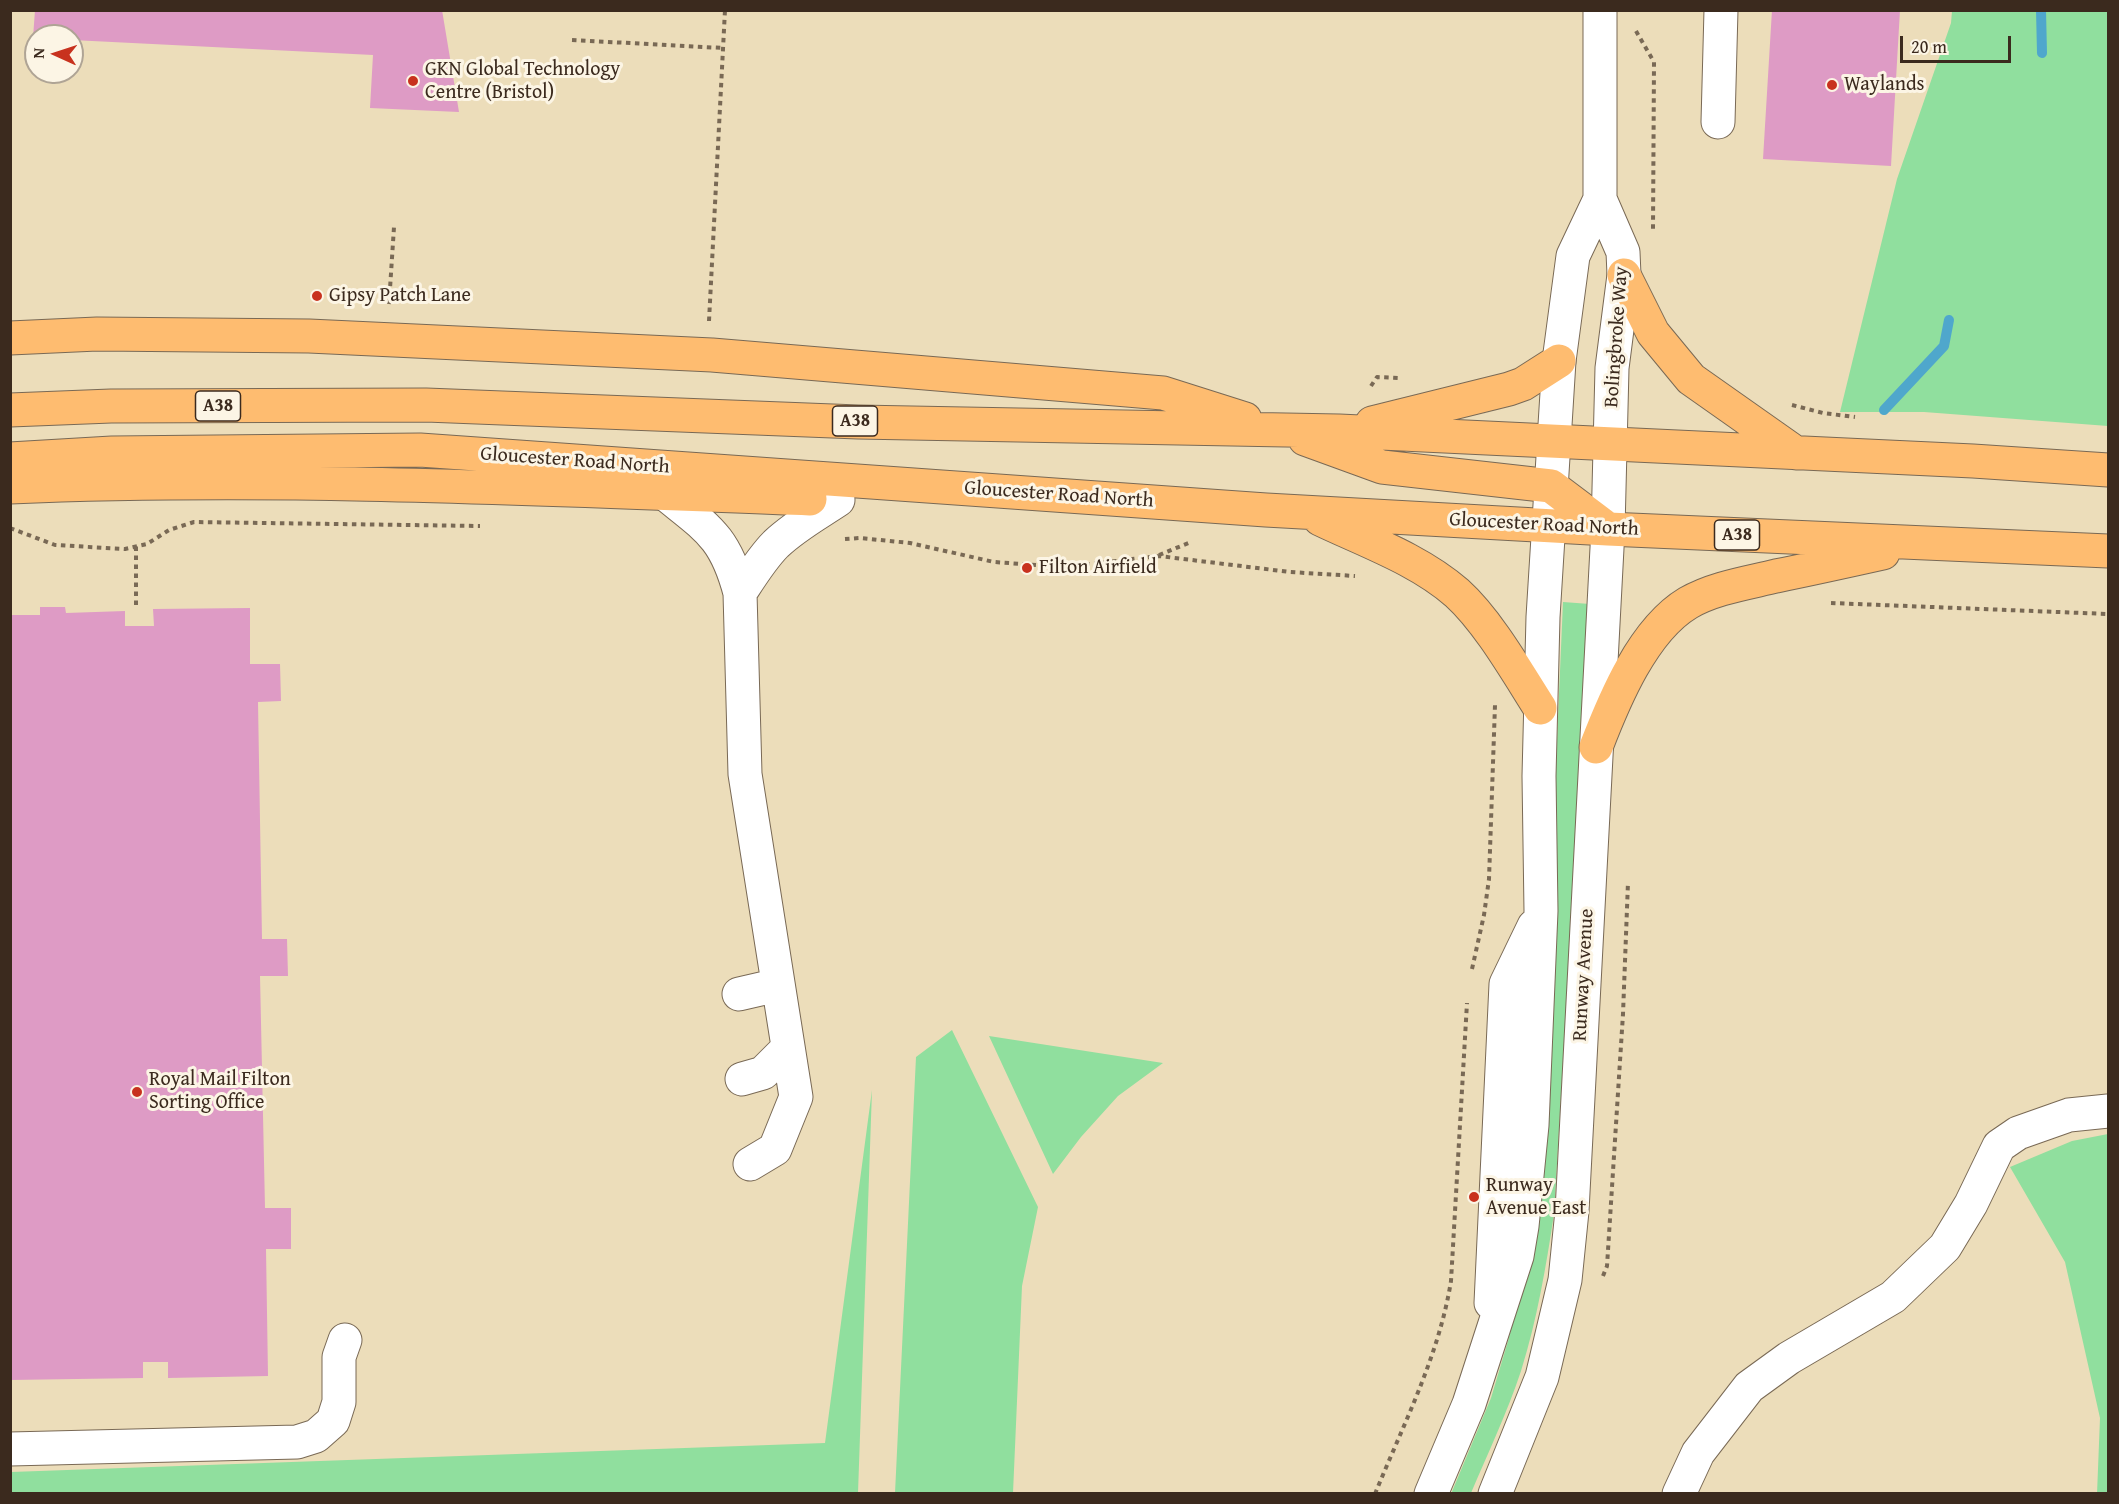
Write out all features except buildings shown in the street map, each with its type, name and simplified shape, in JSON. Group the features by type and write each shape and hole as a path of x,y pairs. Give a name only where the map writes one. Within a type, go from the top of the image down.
{"main road":[{"path":"1624,275 1653,333 1691,379 1796,453"},
{"path":"10,338 97,334 309,336 712,355 1162,393 1284,431 1382,467 1551,486 1608,529"},
{"path":"1339,431 1509,389 1523,384 1559,361"},
{"name":"A38","path":"10,410 122,406 426,405 858,422 1339,431 1973,461 2109,470"},
{"name":"Gloucester Road North","path":"10,459 112,453 420,450 1304,512 1608,529 2109,551"},
{"path":"10,486 89,483 408,484 892,502 957,487"},
{"path":"1304,512 1406,560 1439,579 1458,595 1500,646 1540,708"},
{"path":"1596,747 1612,705 1637,660 1654,635 1688,603 1731,587 1926,543"}],"street":[{"name":"Bolingbroke Way","path":"1600,10 1600,199 1623,252 1624,275 1612,368 1610,444"},
{"path":"1718,122 1721,10"},
{"name":"Bolingbroke Way","path":"1554,442 1559,361 1573,255 1600,199"},
{"path":"1431,1494 1469,1404 1517,1256 1528,1182 1541,911 1540,708 1554,442"},
{"name":"Runway Avenue","path":"1495,1494 1542,1377 1565,1280 1573,1200 1608,529 1610,444"},
{"path":"663,493 711,531 723,545 734,569 740,593 745,774 796,1097 775,1149 750,1164"},
{"path":"740,593 759,563 775,545 794,529 838,500"},
{"path":"739,994 778,985"},
{"path":"742,1079 763,1073 788,1048"},
{"path":"1679,1494 1698,1453 1749,1387 1790,1358 1893,1297 1944,1247 1971,1204 1999,1146 2018,1132 2069,1114 2109,1111"},
{"path":"10,1449 297,1442 316,1436 333,1421 339,1402 339,1357 345,1340"}],"path":[{"path":"709,325 725,10"},
{"path":"1632,23 1654,62 1654,235"},
{"path":"572,40 723,48"},
{"path":"389,311 394,227"},
{"path":"1782,402 1823,413 1866,418"},
{"path":"10,528 55,545 125,549 147,544 169,530 194,522 482,526"},
{"path":"837,540 860,538 910,543 994,562 1028,565 1063,567 1159,556 1290,573 1359,576"},
{"path":"136,546 136,606"},
{"path":"1830,603 2109,614"},
{"path":"1471,972 1484,915 1489,879 1494,705"},
{"path":"1607,1266 1623,1014 1628,877"},
{"path":"1375,1494 1422,1382 1446,1315 1451,1281 1467,1000"}],"green space":[{"path":"1952,11 2108,11 2108,426 1924,412 1840,412 1897,179 1951,23"},
{"path":"1563,602 1590,604 1554,1214 1536,1313 1516,1387 1471,1493 1451,1494 1491,1398 1521,1290 1554,809"},
{"path":"952,1030 1038,1207 1022,1286 1013,1493 895,1493 916,1057"},
{"path":"989,1036 1163,1063 1118,1096 1081,1137 1053,1174"},
{"path":"872,1090 858,1493 11,1493 11,1472 825,1443"},
{"path":"2108,1134 2108,1493 2097,1494 2100,1418 2065,1262 2010,1167 2072,1141"}],"waterway":[{"path":"2041,10 2042,53"},
{"path":"1884,410 1944,346 1949,320"}],"place":[{"name":"GKN Global Technology Centre (Bristol)","path":"413,81"},
{"name":"Waylands","path":"1832,85"},
{"name":"Gipsy Patch Lane","path":"317,296"},
{"name":"Filton Airfield","path":"1027,568"},
{"name":"Royal Mail Filton Sorting Office","path":"137,1092"},
{"name":"Runway Avenue East","path":"1474,1197"}]}
